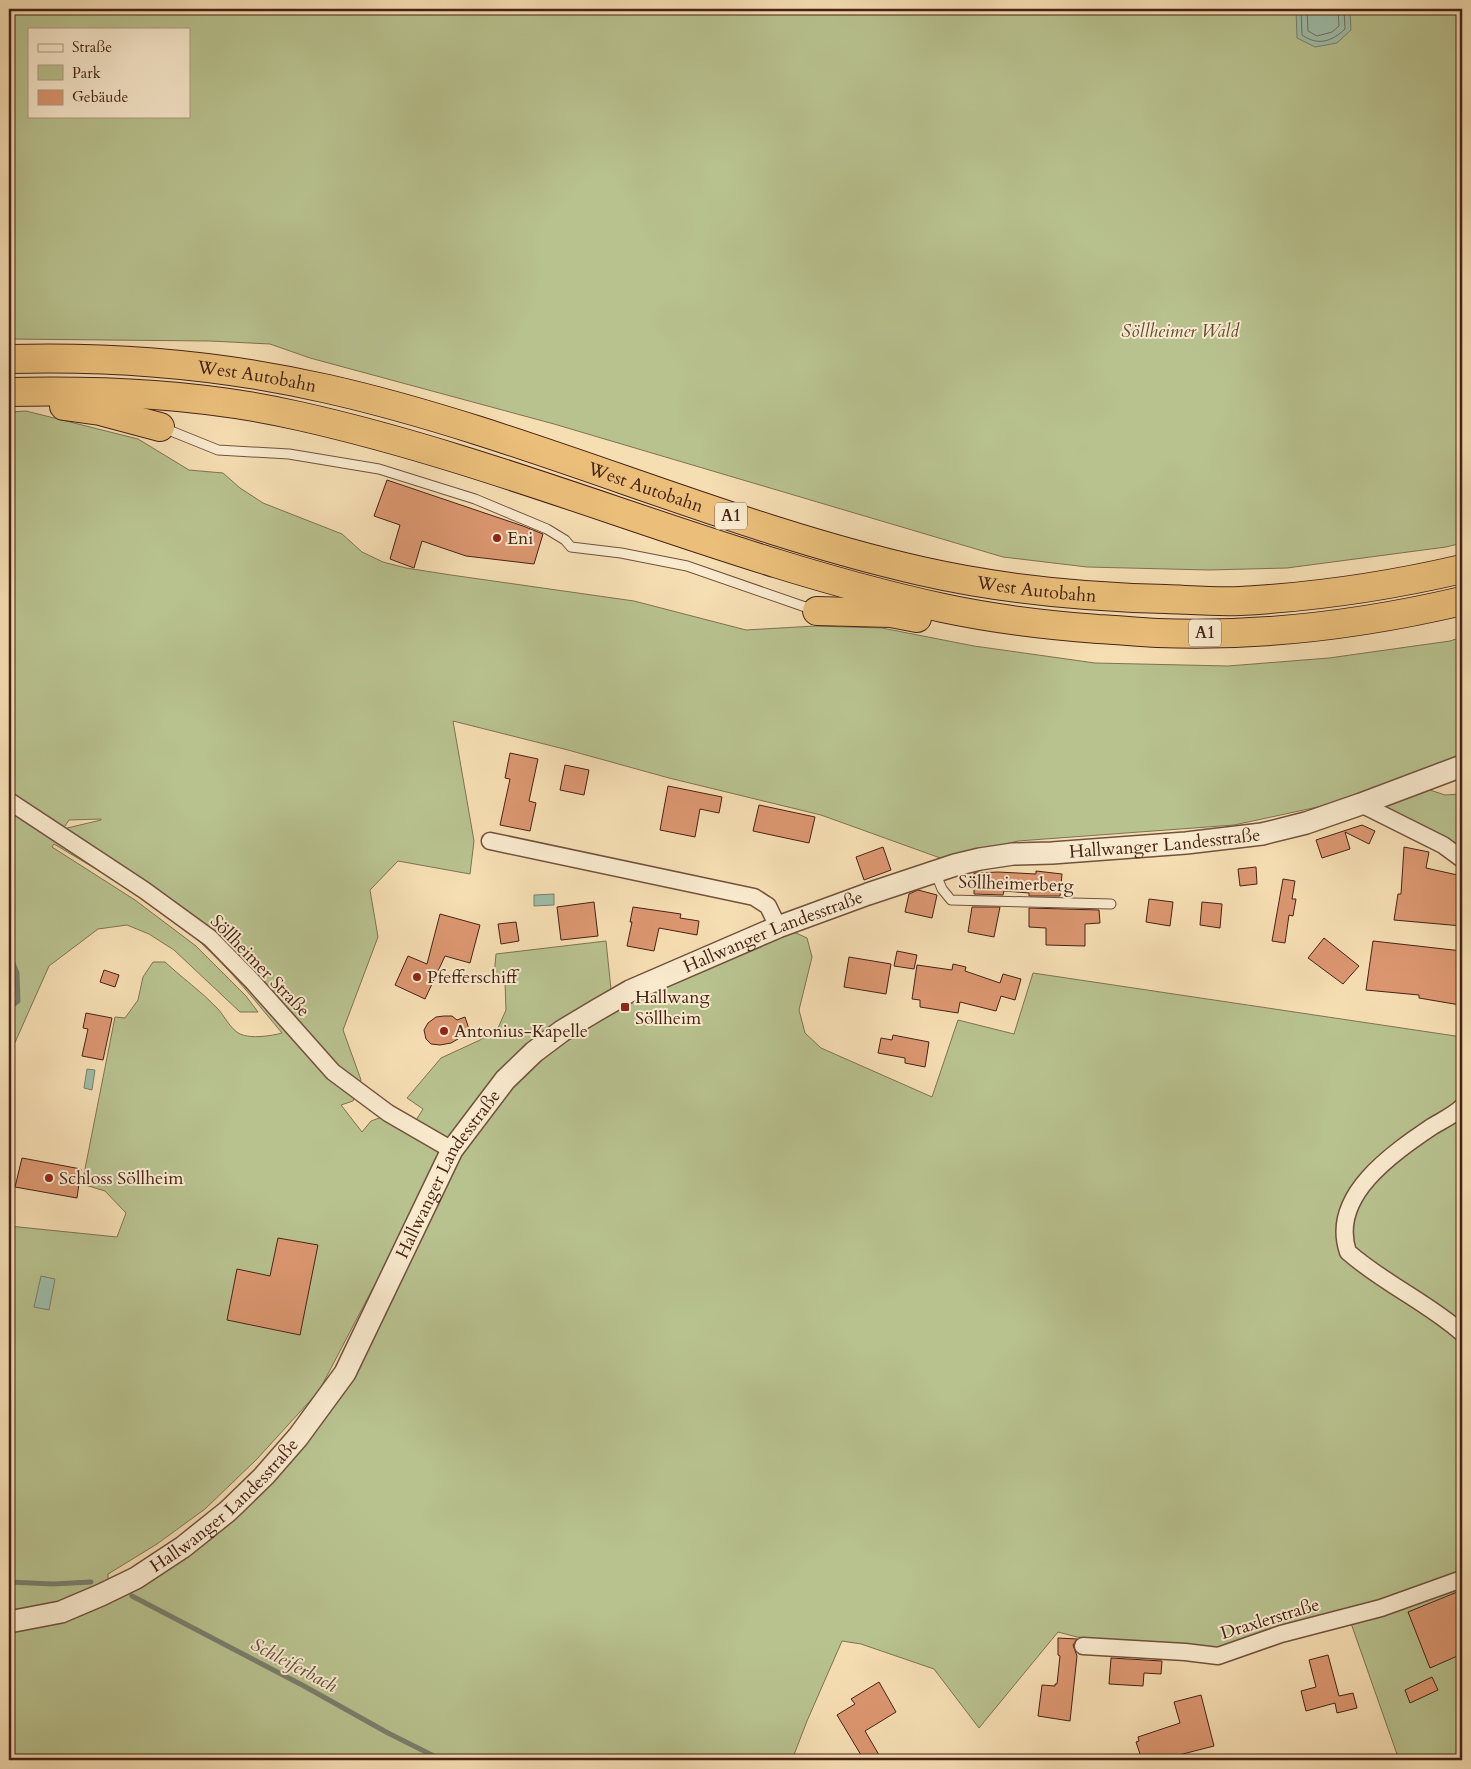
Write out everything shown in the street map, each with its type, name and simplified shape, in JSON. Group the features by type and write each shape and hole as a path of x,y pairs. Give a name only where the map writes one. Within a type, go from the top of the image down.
{"highway":[{"name":"West Autobahn","path":"9,359 157,362 246,373 332,390 419,413 755,524 837,549 922,571 1016,587 1107,597 1237,601 1326,594 1415,580 1462,569"},
{"name":"West Autobahn","path":"9,394 70,390 158,395 253,407 296,415 427,448 721,547 811,575 948,609 1040,624 1160,633 1227,633 1338,623 1395,615 1462,601"},
{"path":"9,394 35,404 100,410 160,426"},
{"path":"817,611 891,613 920,618 948,609"}],"street":[{"name":"Hallwanger Landesstraße","path":"9,1622 61,1612 136,1578 183,1547 220,1517 264,1476 298,1437 345,1373 452,1150 505,1080 534,1052 562,1031 630,991 778,927 935,871 980,859 1013,854 1061,853 1231,839 1262,834 1306,823 1462,766"},
{"name":"Söllheimer Straße","path":"9,801 144,890 210,938 253,982 333,1072 388,1112 452,1150"},
{"path":"1361,804 1443,845 1462,859"},
{"path":"490,842 754,897 768,906 778,927"},
{"path":"1462,1107 1386,1160 1364,1183 1348,1208 1344,1228 1348,1252 1446,1319 1462,1333"},
{"name":"Draxlerstraße","path":"1083,1646 1185,1652 1218,1656 1281,1634 1381,1608 1462,1580"}],"lane":[{"path":"160,426 218,450 289,454 378,469 475,499 547,529 565,540 571,547 621,553 687,566 817,611"},
{"name":"Söllheimerberg","path":"935,871 942,889 951,900 1111,904"}],"green space":[{"name":"Söllheimer Wald","path":"9,9 1462,9 1462,543 1446,547 1287,568 1209,570 1087,567 1003,557 554,424 310,358 270,344 210,341 9,339"},
{"path":"26,411 138,439 189,470 223,473 240,488 263,503 342,534 362,552 383,562 406,568 451,575 634,601 746,630 815,626 882,628 974,646 1095,663 1228,666 1329,658 1450,641 1462,637 1462,755 1327,805 1234,825 1018,841 943,859 821,815 669,778 453,721 474,841 470,874 398,861 370,890 378,937 343,1030 361,1080 353,1101 341,1105 362,1132 371,1121 382,1117 408,1133 423,1109 407,1098 441,1058 480,1040 498,1028 506,1010 505,982 494,976 496,954 606,941 613,1009 783,934 796,933 807,938 812,957 799,1010 805,1033 821,1048 932,1097 958,1020 1014,1034 1033,973 1462,1037 1462,1760 1399,1760 1346,1609 1226,1649 1077,1637 1058,1632 979,1728 934,1669 861,1644 842,1641 792,1760 9,1760 9,1632 67,1620 223,1527 364,1356 395,1295 374,1286 319,1391 257,1459 205,1509 157,1544 108,1574 108,1584 65,1602 9,1615 9,1226 117,1237 126,1213 105,1191 82,1184 115,1017 125,1018 138,1000 143,977 153,962 165,962 211,1002 233,1029 240,1034 255,1037 282,1033 243,986 200,942 166,914 54,844 52,847 135,900 196,946 246,996 258,1012 240,1012 174,950 149,934 127,925 98,929 49,966 9,1056 9,412","holes":["69,820 101,820 63,829"]},
{"path":"1430,790 1445,795 1462,794 1462,850 1385,806"}],"water":[{"path":"1296,9 1348,9 1350,12 1351,30 1337,43 1315,47 1297,38"},
{"path":"554,894 554,905 534,906 534,895"},
{"path":"87,1069 95,1070 92,1090 84,1088"},
{"path":"41,1276 55,1279 49,1310 34,1307"}],"building":[{"path":"387,480 543,534 534,564 466,556 422,541 414,568 390,559 400,525 374,516"},
{"path":"510,753 538,759 529,801 536,803 530,831 500,825 510,779 505,778"},
{"path":"565,765 589,770 584,795 560,790"},
{"path":"668,786 722,797 719,813 700,809 695,837 660,830"},
{"path":"759,805 815,817 809,843 753,831"},
{"path":"1362,825 1375,831 1369,844 1345,832 1350,849 1322,858 1316,840"},
{"path":"883,847 891,870 864,880 856,857"},
{"path":"1404,847 1429,852 1426,868 1462,876 1462,926 1394,920 1398,894 1401,894"},
{"path":"1256,867 1257,884 1240,886 1238,869"},
{"path":"1036,871 1062,874 1060,896 1029,896 1029,893 1004,891 1003,895 974,894 974,873 1036,874"},
{"path":"1283,879 1295,881 1292,899 1296,899 1293,916 1289,915 1285,943 1272,941"},
{"path":"918,890 937,895 932,918 905,912 909,894"},
{"path":"1149,899 1173,902 1170,926 1146,922"},
{"path":"594,902 598,936 561,940 557,907"},
{"path":"1202,902 1222,904 1220,928 1200,925"},
{"path":"633,907 681,914 680,918 699,921 697,935 659,928 654,951 627,946"},
{"path":"972,907 1000,907 994,937 968,932"},
{"path":"1029,908 1099,910 1100,923 1085,924 1085,946 1046,945 1046,928 1029,927"},
{"path":"440,914 480,925 470,963 445,956 425,999 395,985 408,956 427,964"},
{"path":"516,922 519,941 501,944 498,924"},
{"path":"1324,938 1359,966 1343,984 1308,958"},
{"path":"1373,941 1462,951 1462,995 1460,1005 1419,998 1419,995 1366,990"},
{"path":"897,951 917,955 914,969 894,966"},
{"path":"849,957 891,964 886,994 844,987"},
{"path":"953,964 966,967 965,971 1000,983 1003,974 1021,979 1015,1000 1001,996 996,1011 960,1002 958,1013 920,1007 920,1000 912,999 917,965 952,970"},
{"path":"104,970 119,975 115,987 100,982"},
{"path":"86,1013 112,1018 103,1060 82,1056 88,1029 83,1028"},
{"name":"Antonius-Kapelle","path":"452,1016 457,1020 465,1017 469,1029 461,1032 458,1039 451,1043 431,1044 426,1039 424,1030 428,1023 436,1017"},
{"path":"893,1035 929,1042 925,1067 905,1063 905,1058 878,1053 881,1038 892,1040"},
{"name":"Schloss Söllheim","path":"22,1158 81,1169 77,1198 15,1187"},
{"path":"278,1238 318,1245 300,1335 227,1320 237,1269 270,1276"},
{"path":"1462,1590 1462,1654 1430,1668 1408,1612"},
{"path":"1058,1638 1077,1639 1073,1645 1077,1656 1070,1721 1038,1716 1042,1685 1055,1686 1057,1684 1060,1656 1058,1655"},
{"path":"1328,1655 1339,1696 1353,1693 1357,1708 1337,1713 1335,1703 1306,1711 1301,1691 1316,1687 1309,1660"},
{"path":"1111,1658 1162,1661 1161,1674 1144,1673 1143,1686 1109,1684"},
{"path":"1432,1677 1438,1690 1410,1703 1405,1690"},
{"path":"879,1682 896,1712 865,1731 882,1760 864,1760 837,1715 855,1704 851,1699"},
{"path":"1201,1695 1214,1746 1167,1758 1168,1760 1142,1760 1136,1742 1139,1741 1138,1737 1180,1723 1174,1702"}],"waterway":[{"path":"9,954 17,973 18,1001 13,1005 9,1017"},
{"name":"Schleiferbach","path":"9,1582 53,1584 91,1582"},
{"name":"Schleiferbach","path":"132,1596 442,1760"}],"place":[{"name":"Eni","path":"497,538"},
{"name":"Pfefferschiff","path":"417,977"},
{"name":"Hallwang Söllheim","path":"625,1007"},
{"name":"Antonius-Kapelle","path":"444,1031"},
{"name":"Schloss Söllheim","path":"49,1178"}]}
